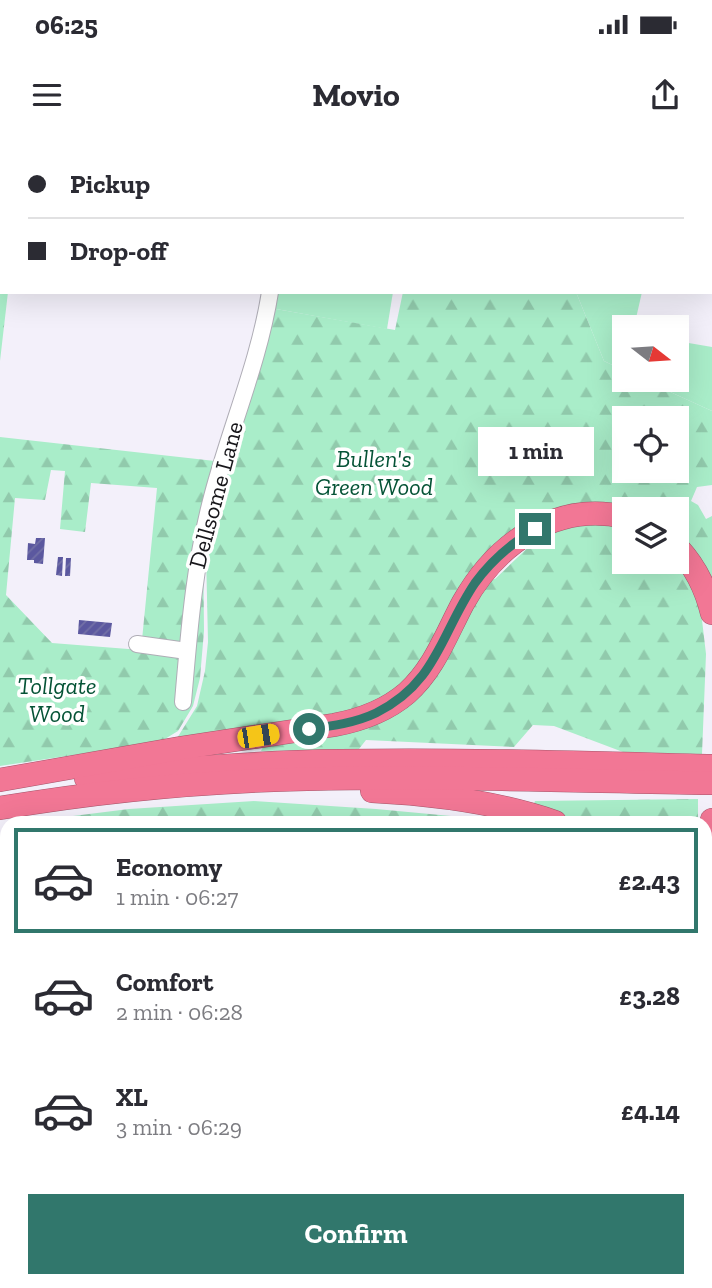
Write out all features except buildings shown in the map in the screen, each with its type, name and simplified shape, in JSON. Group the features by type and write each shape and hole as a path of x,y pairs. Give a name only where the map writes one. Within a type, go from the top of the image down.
{"highway":[{"path":"0,780 181,747 334,725 376,713 407,693 429,668 476,583 487,568 519,539 549,522 572,515 612,514"},
{"path":"689,561 702,581 712,613"},
{"path":"0,790 141,773 339,761 712,766"},
{"path":"0,808 97,794 202,784 304,779 388,777 712,783"},
{"path":"202,784 267,791 374,791 496,806 533,816"}],"street":[{"name":"Dellsome Lane","path":"183,702 194,578 212,496 258,349 271,294"},
{"path":"137,644 187,651"}],"green space":[{"path":"0,294 8,294 0,361"},
{"path":"275,294 393,294 387,329 276,309 273,305"},
{"name":"Bullen's Green Wood","path":"403,294 577,294 604,361 612,365 612,392 670,392 712,411 712,485 697,487 691,501 698,505 706,519 712,516 712,590 689,558 689,497 612,497 612,511 537,521 428,660 398,693 364,711 174,743 197,706 205,671 208,642 206,553 218,495 276,309 395,330"},
{"path":"577,294 642,294 637,315 612,315 612,365 604,361"},
{"path":"690,343 712,347 712,411 670,392 690,392"},
{"name":"Tollgate Wood","path":"0,437 215,461 203,533 204,631 200,678 193,706 178,731 160,742 0,766","holes":["51,470 65,471 60,529 85,532 91,483 157,488 141,650 52,643 6,595 15,498 45,500"]},
{"path":"578,524 612,525 612,574 685,574 688,578 700,603 706,654 702,754 623,752 554,726 533,725 514,747 366,740 359,749 261,751 263,747 390,716 486,580 495,579 537,539"},
{"path":"698,799 698,816 549,816 531,810 535,801"},
{"path":"254,801 451,816 73,816 129,809"}],"route":[{"path":"309,729 359,720 376,713 407,693 429,668 464,602 487,568 519,539 535,529"}]}
